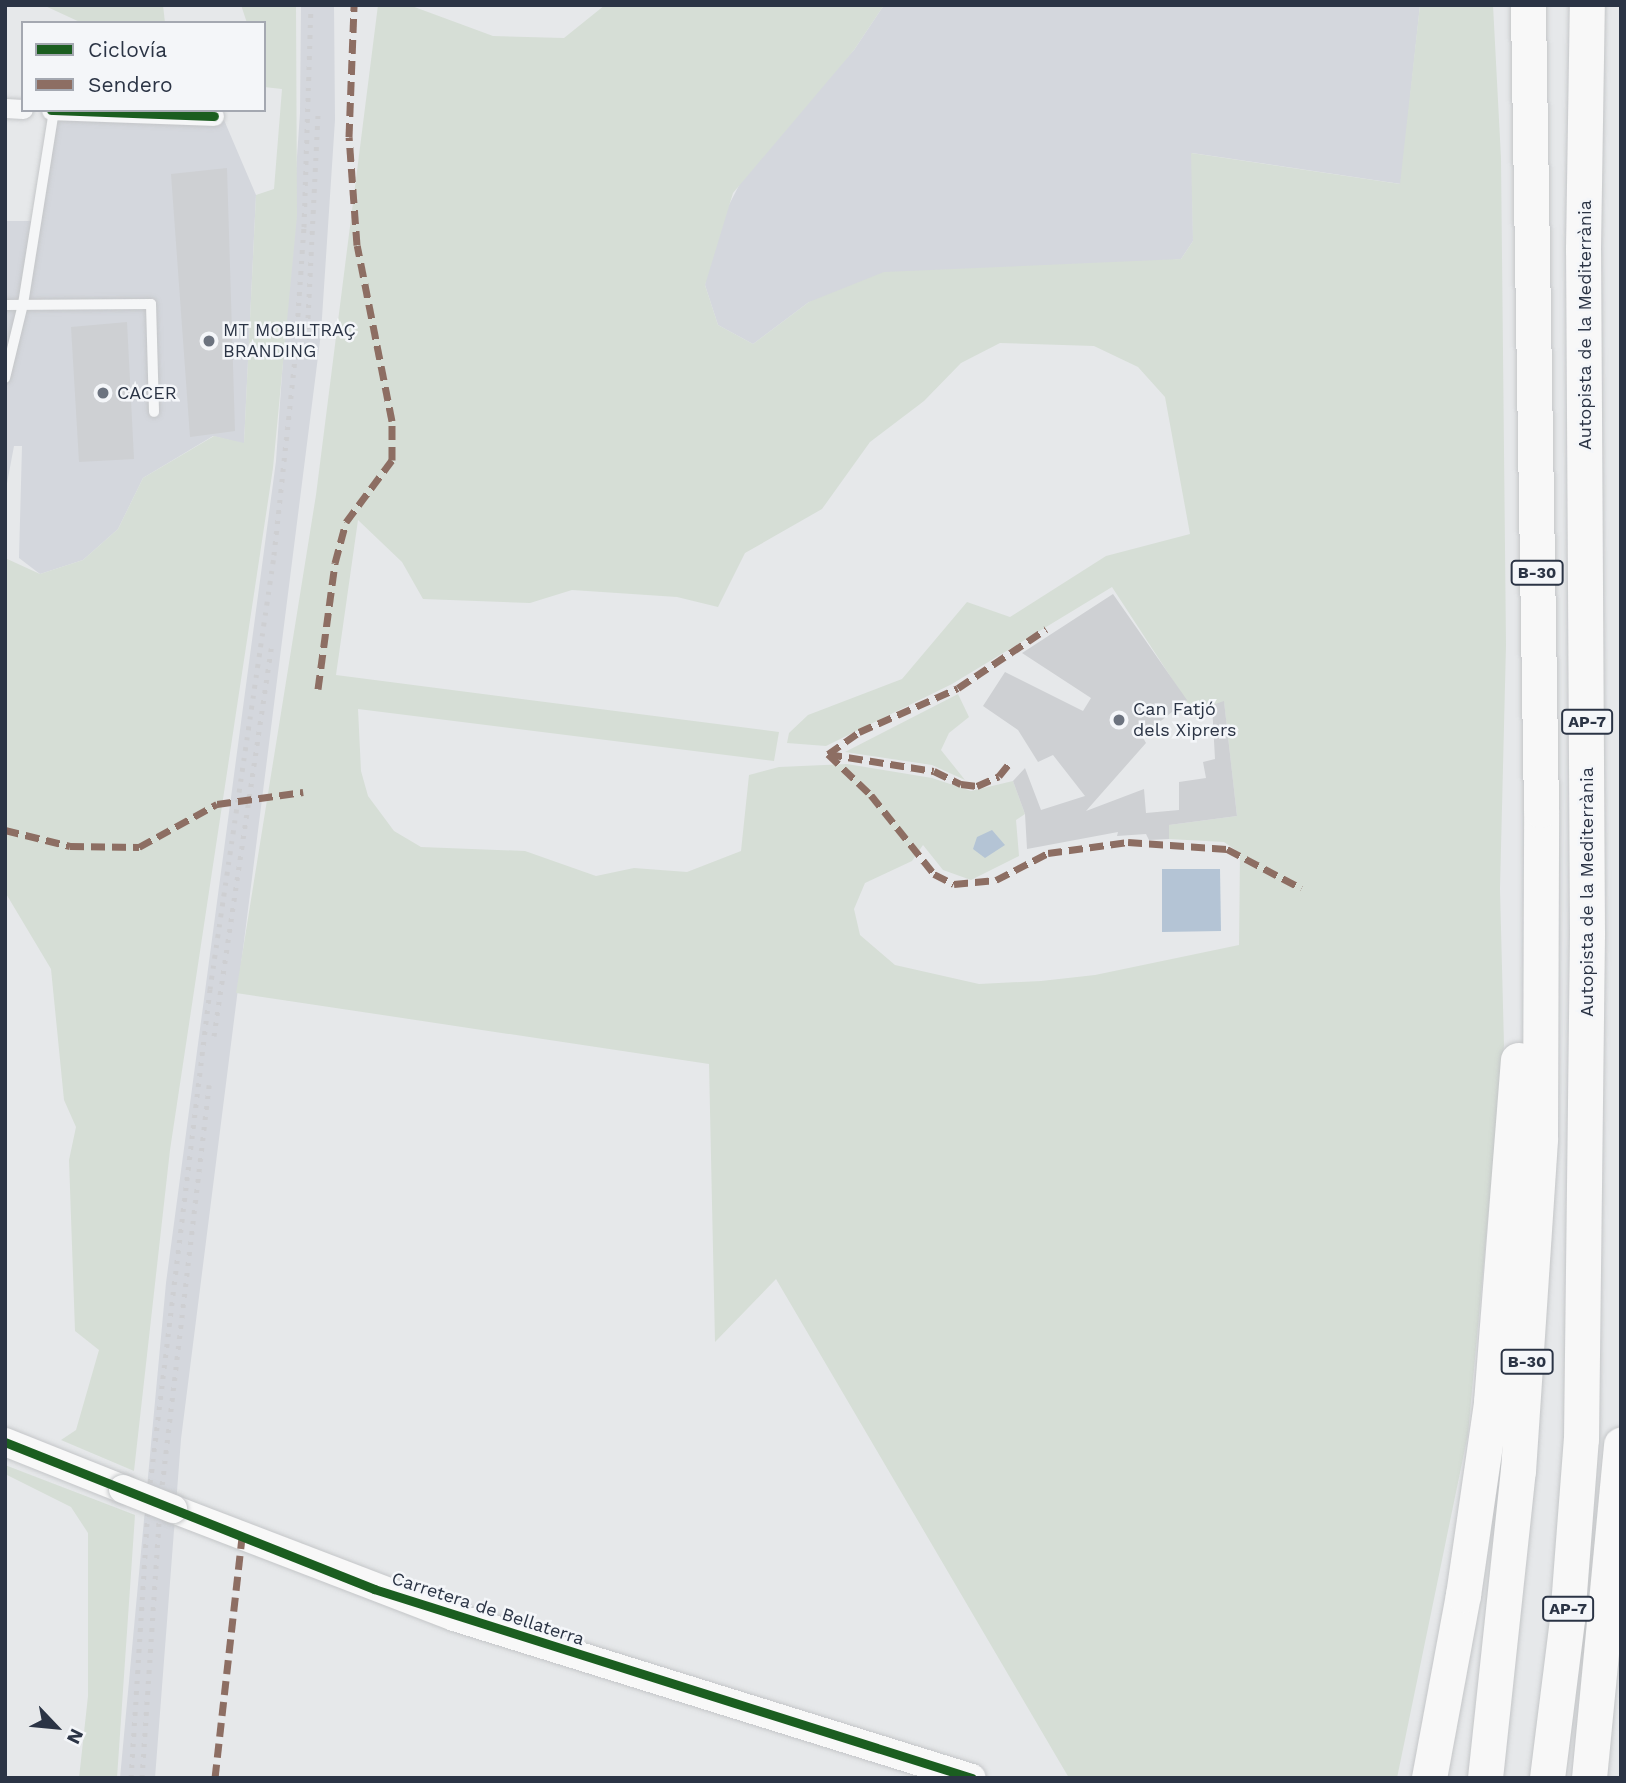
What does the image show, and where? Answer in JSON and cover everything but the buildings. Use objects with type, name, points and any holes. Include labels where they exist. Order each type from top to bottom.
[{"type":"highway","points":[[1514,5],[1528,92]]},
{"type":"highway","name":"B-30","points":[[1485,1778],[1510,1568],[1536,1238],[1541,810],[1528,5]]},
{"type":"highway","name":"Autopista de la Mediterrània","points":[[1547,1778],[1567,1619],[1581,1440],[1587,960],[1583,249],[1587,5]]},
{"type":"highway","points":[[1429,1778],[1463,1595],[1491,1402],[1513,1159],[1524,961],[1541,810]]},
{"type":"highway","points":[[1527,1778],[1550,1598],[1581,1440]]},
{"type":"highway","name":"AP-7","points":[[1589,1778],[1621,1444]]},
{"type":"highway","points":[[1444,1778],[1458,1690],[1463,1595]]},
{"type":"highway","points":[[1418,1778],[1447,1687]]},
{"type":"street","points":[[107,112],[214,116]]},
{"type":"street","name":"Carretera de Bellaterra","points":[[5,1442],[454,1617],[972,1778]]},
{"type":"lane","points":[[5,378],[23,304],[53,112]]},
{"type":"lane","points":[[5,305],[150,304],[154,412]]},
{"type":"shaded area","points":[[43,5],[163,5],[165,21],[78,21]]},
{"type":"shaded area","points":[[241,5],[296,5],[297,216],[273,468],[170,1150],[134,1471],[61,1440],[76,1430],[99,1350],[75,1331],[69,1160],[76,1127],[64,1100],[51,969],[5,892],[5,558],[40,574],[83,560],[118,529],[143,478],[214,436],[244,443],[256,195],[274,189],[282,89],[266,87],[266,21],[246,21]]},
{"type":"shaded area","points":[[301,5],[334,5],[335,120],[321,333],[181,1439],[155,1778],[120,1778],[166,1283],[276,461],[300,113]]},
{"type":"shaded area","points":[[378,5],[409,5],[493,36],[564,38],[605,5],[884,5],[854,50],[733,193],[705,285],[718,325],[753,344],[809,302],[884,272],[1181,259],[1193,241],[1191,153],[1400,184],[1420,5],[1493,5],[1501,158],[1506,645],[1500,889],[1504,1045],[1468,1434],[1397,1778],[1069,1778],[776,1279],[715,1342],[709,1064],[236,993],[316,495]],"holes":[[[1000,343],[1094,346],[1138,367],[1165,397],[1190,534],[1106,556],[1010,617],[967,602],[902,679],[808,715],[789,733],[787,743],[826,746],[952,684],[1112,587],[1193,711],[1224,702],[1237,816],[1169,825],[1169,839],[1224,842],[1240,853],[1239,945],[1095,975],[1041,981],[979,984],[895,965],[860,935],[854,909],[865,883],[912,861],[923,845],[943,870],[971,880],[1019,856],[1016,820],[1025,814],[1013,781],[971,791],[932,778],[847,764],[779,767],[749,775],[741,851],[687,872],[634,868],[596,876],[525,851],[421,847],[394,831],[368,796],[361,771],[358,709],[774,761],[779,732],[336,675],[358,520],[402,562],[423,599],[530,603],[572,590],[677,597],[718,607],[745,553],[822,509],[870,442],[924,401],[961,363]]]},
{"type":"shaded area","points":[[884,5],[1420,5],[1401,184],[1192,153],[1193,241],[1181,259],[809,302],[753,344],[718,325],[705,285],[712,238],[753,158],[854,50]]},
{"type":"shaded area","points":[[54,112],[224,120],[256,195],[244,444],[213,436],[143,478],[118,529],[83,560],[40,574],[19,558],[22,446],[14,446],[5,494],[5,221],[36,221]]},
{"type":"shaded area","points":[[958,694],[969,717],[949,733],[941,750],[965,780],[932,765],[845,752]]},
{"type":"shaded area","points":[[5,1465],[135,1515],[117,1778],[79,1778],[88,1696],[88,1533],[71,1507],[5,1474]]},
{"type":"water","points":[[992,830],[1005,845],[985,858],[973,849],[977,837]]},
{"type":"water","points":[[1162,869],[1220,869],[1221,931],[1162,932]]},
{"type":"railway","points":[[131,1778],[149,1493],[210,989],[274,555],[295,358],[304,227],[311,5]]},
{"type":"railway","points":[[307,339],[318,115]]},
{"type":"railway","points":[[214,1036],[271,648]]},
{"type":"railway","points":[[142,1778],[161,1495],[209,1085]]},
{"type":"marked path","points":[[318,689],[335,563],[346,522],[392,460],[392,421],[357,245],[349,137],[354,5]]},
{"type":"marked path","points":[[828,754],[859,732],[958,688],[1046,629]]},
{"type":"marked path","points":[[828,754],[871,795],[934,874],[954,884],[996,880],[1048,853],[1128,842],[1227,849],[1301,888]]},
{"type":"marked path","points":[[828,754],[934,771],[961,784],[977,786],[999,776],[1011,761]]},
{"type":"marked path","points":[[5,830],[70,846],[139,847],[217,804],[303,792]]},
{"type":"marked path","points":[[215,1778],[242,1538]]},
{"type":"cycle path","points":[[105,112],[214,116]]},
{"type":"cycle path","points":[[5,1442],[374,1589],[972,1778]]},
{"type":"place","name":"MT MOBILTRAÇ BRANDING","points":[[209,341]]},
{"type":"place","name":"CACER","points":[[103,393]]},
{"type":"place","name":"Can Fatjó dels Xiprers","points":[[1119,720]]}]
